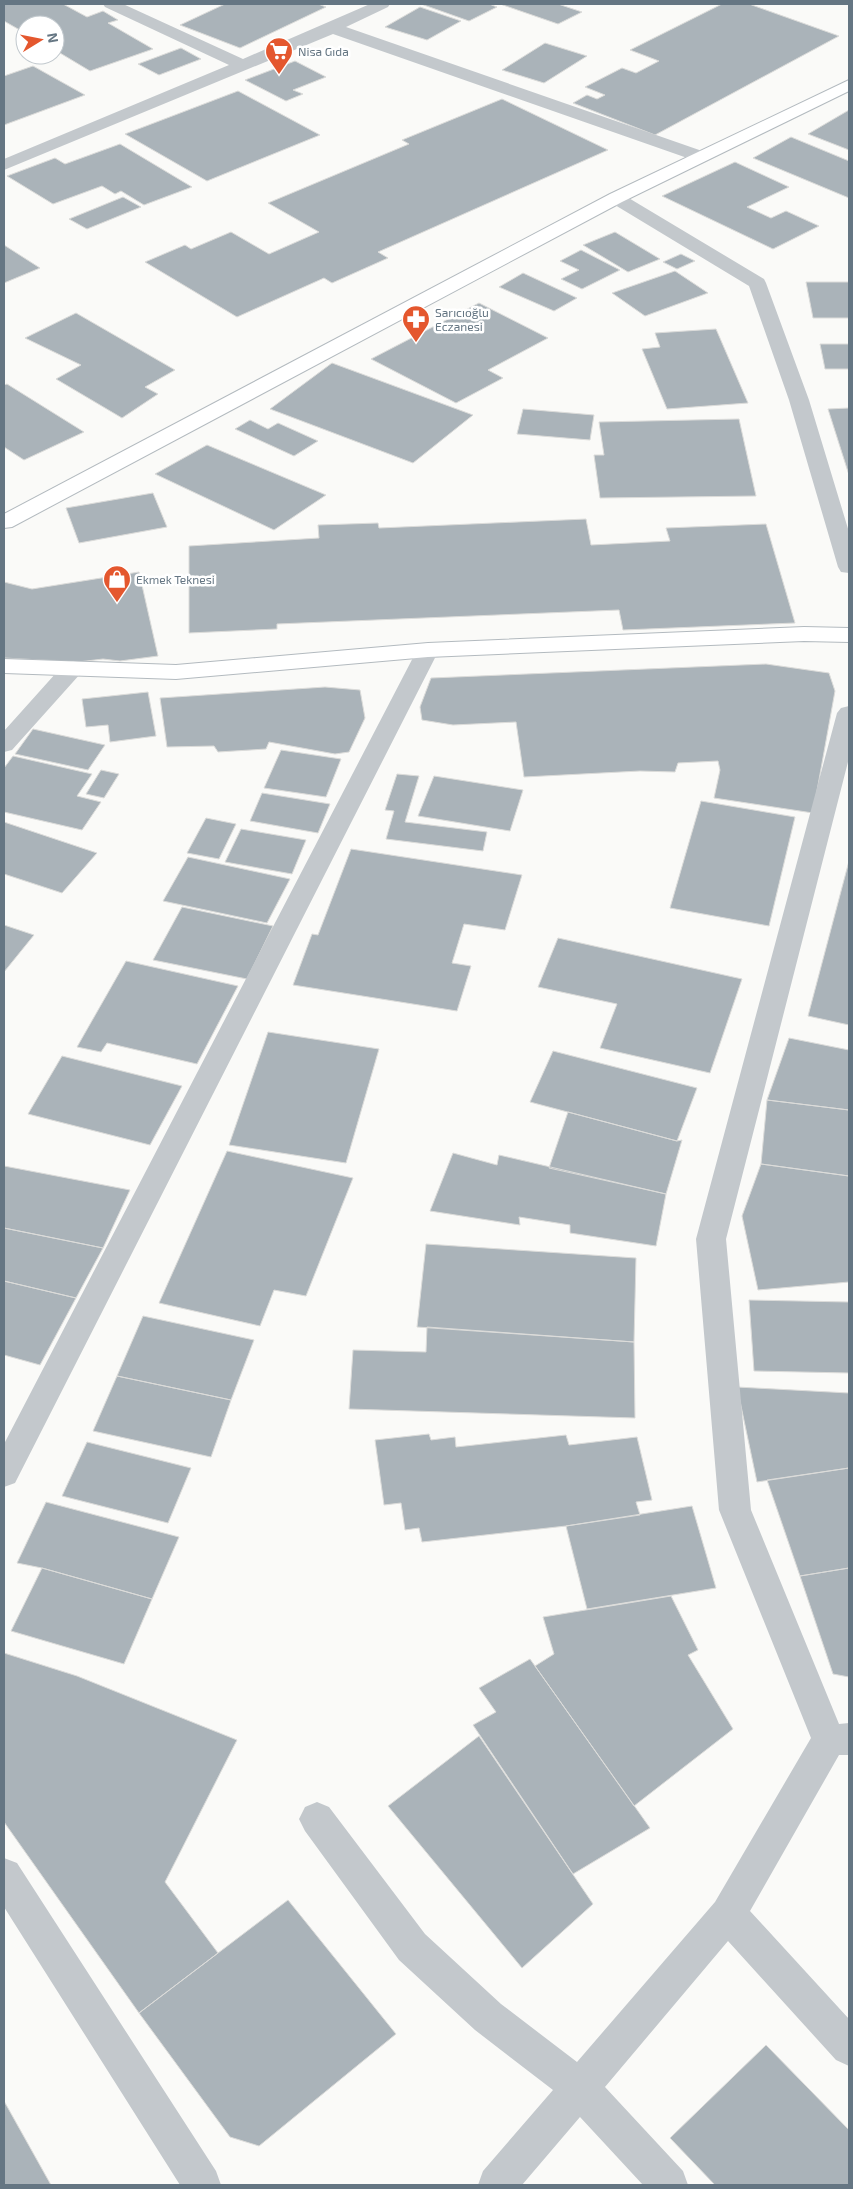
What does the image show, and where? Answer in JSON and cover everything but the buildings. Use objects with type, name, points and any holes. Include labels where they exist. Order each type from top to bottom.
[{"type":"main road","points":[[4,522],[616,198],[849,85]]},
{"type":"main road","points":[[4,666],[176,672],[428,650],[804,634],[849,635]]},
{"type":"street","points":[[111,4],[242,65]]},
{"type":"street","points":[[4,165],[332,28],[382,4]]},
{"type":"street","points":[[332,28],[700,156]]},
{"type":"street","points":[[616,198],[757,282],[799,400],[849,568]]},
{"type":"street","points":[[4,1474],[428,650]]},
{"type":"street","points":[[4,745],[73,668]]},
{"type":"street","points":[[497,2185],[728,1914],[839,1739],[735,1510],[711,1239],[849,713]]},
{"type":"street","points":[[317,1819],[412,1947],[488,2017],[579,2087],[669,2185]]},
{"type":"street","points":[[4,1875],[202,2185]]},
{"type":"street","points":[[728,1914],[849,2046]]},
{"type":"place","name":"Nisa Gıda","points":[[279,75]]},
{"type":"place","name":"Sarıcıoğlu Eczanesi","points":[[416,343]]},
{"type":"place","name":"Ekmek Teknesi","points":[[117,603]]}]
